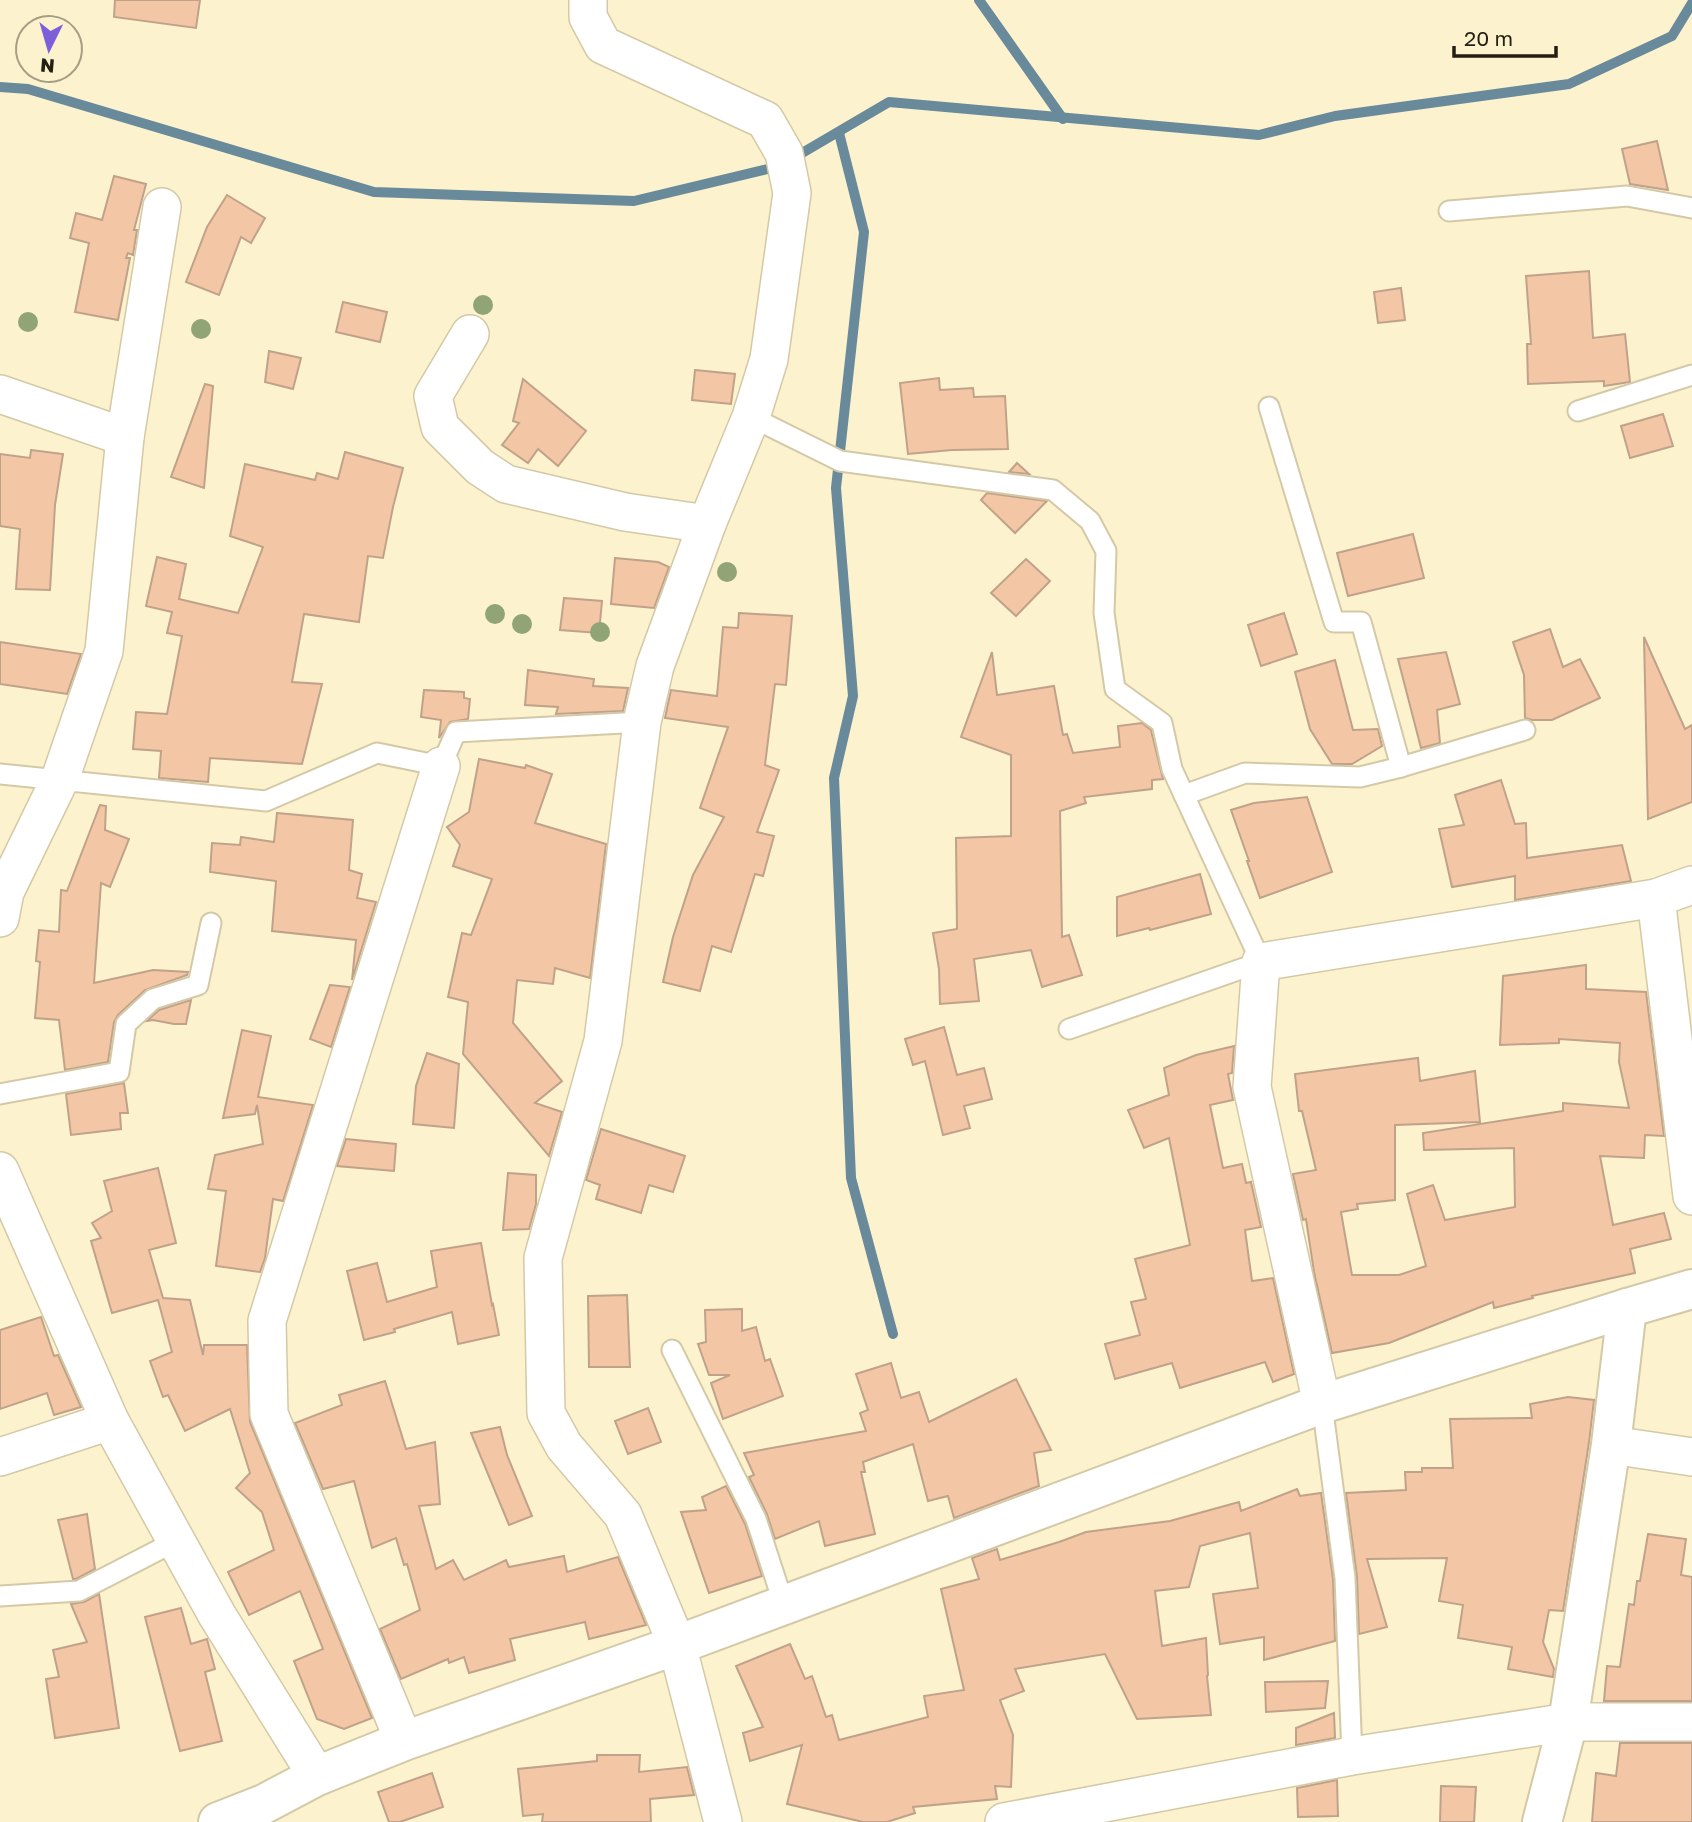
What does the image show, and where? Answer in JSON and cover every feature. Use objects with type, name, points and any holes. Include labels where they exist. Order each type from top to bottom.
[{"type":"street","points":[[588,0],[588,17],[603,45],[765,120],[784,153],[792,193],[769,359],[751,417],[707,524],[655,666],[642,722],[603,1041],[543,1258],[546,1413],[564,1446],[623,1515],[677,1646],[723,1822]]},
{"type":"street","points":[[0,918],[5,892],[60,779],[104,651],[125,437],[162,207]]},
{"type":"street","points":[[470,334],[433,396],[440,427],[480,467],[506,484],[625,512],[707,524]]},
{"type":"street","points":[[0,394],[125,437]]},
{"type":"street","points":[[404,1741],[269,1414],[267,1321],[441,766]]},
{"type":"street","points":[[1322,1404],[1251,1087],[1261,962],[1656,898],[1692,885]]},
{"type":"street","points":[[1656,898],[1692,1196]]},
{"type":"street","points":[[0,1171],[110,1421],[217,1615],[317,1776]]},
{"type":"street","points":[[218,1822],[266,1813],[317,1776],[404,1741],[677,1646],[1322,1404],[1692,1289]]},
{"type":"street","points":[[1542,1822],[1568,1722],[1611,1445],[1627,1308]]},
{"type":"street","points":[[0,1457],[110,1421]]},
{"type":"street","points":[[1611,1445],[1692,1457]]},
{"type":"street","points":[[1004,1822],[1352,1756],[1568,1722],[1692,1722]]},
{"type":"lane","points":[[1450,211],[1627,196],[1692,208]]},
{"type":"lane","points":[[1578,411],[1692,375]]},
{"type":"lane","points":[[1269,407],[1334,622],[1361,622],[1401,766]]},
{"type":"lane","points":[[751,417],[840,461],[1053,490],[1090,521],[1106,551],[1104,613],[1115,689],[1162,723],[1172,769],[1261,962],[1069,1029]]},
{"type":"lane","points":[[0,774],[266,801],[377,753],[441,766],[456,732],[642,722]]},
{"type":"lane","points":[[1184,795],[1245,773],[1360,776],[1525,730]]},
{"type":"lane","points":[[0,1094],[118,1072],[126,1024],[153,999],[198,985],[211,923]]},
{"type":"lane","points":[[672,1350],[756,1519],[784,1605]]},
{"type":"lane","points":[[1322,1404],[1345,1578],[1352,1756]]},
{"type":"lane","points":[[0,1596],[79,1591],[176,1541]]},
{"type":"building","points":[[115,0],[200,0],[196,28],[114,17]]},
{"type":"building","points":[[1657,141],[1668,190],[1630,184],[1622,149]]},
{"type":"building","points":[[114,176],[146,184],[134,230],[137,230],[133,255],[128,253],[126,258],[130,258],[118,320],[75,312],[89,243],[70,238],[76,213],[102,220]]},
{"type":"building","points":[[227,195],[265,218],[251,243],[241,237],[219,295],[186,282],[207,227]]},
{"type":"building","points":[[1589,271],[1593,338],[1625,334],[1630,382],[1604,386],[1604,381],[1528,384],[1527,344],[1531,344],[1526,276]]},
{"type":"building","points":[[1401,288],[1405,320],[1378,323],[1374,292]]},
{"type":"building","points":[[343,302],[387,312],[380,342],[336,332]]},
{"type":"building","points":[[269,351],[301,358],[293,389],[265,382]]},
{"type":"building","points":[[695,370],[735,374],[731,404],[692,400]]},
{"type":"building","points":[[939,378],[940,390],[973,388],[974,397],[1005,396],[1008,449],[908,454],[900,383]]},
{"type":"building","points":[[523,379],[586,431],[558,466],[538,449],[528,463],[502,445],[519,423],[513,421]]},
{"type":"building","points":[[205,384],[213,386],[204,488],[171,477]]},
{"type":"building","points":[[1663,414],[1673,446],[1630,458],[1621,426]]},
{"type":"building","points":[[31,450],[63,454],[55,505],[50,590],[16,589],[20,529],[0,526],[0,454],[30,458]]},
{"type":"building","points":[[345,452],[403,468],[383,558],[368,556],[359,622],[304,614],[292,682],[322,684],[302,764],[210,758],[208,782],[159,778],[161,751],[133,749],[136,712],[167,714],[182,636],[167,633],[172,612],[146,606],[157,557],[186,564],[179,599],[238,613],[263,547],[230,536],[245,464],[315,480],[317,473],[338,479]]},
{"type":"building","points":[[1017,463],[1029,474],[1009,472]]},
{"type":"building","points":[[987,493],[1047,501],[1015,533],[981,500]]},
{"type":"building","points":[[1413,534],[1424,578],[1348,596],[1337,553]]},
{"type":"building","points":[[615,558],[658,562],[669,567],[654,608],[611,604]]},
{"type":"building","points":[[1026,559],[1050,581],[1016,616],[991,593]]},
{"type":"building","points":[[564,598],[602,601],[599,633],[560,630]]},
{"type":"building","points":[[739,613],[792,616],[786,685],[775,684],[765,765],[779,770],[757,832],[774,836],[763,876],[755,874],[731,952],[712,946],[700,991],[663,982],[673,937],[693,875],[724,817],[700,808],[728,727],[665,718],[671,690],[717,696],[723,627],[738,628]]},
{"type":"building","points":[[1284,613],[1297,654],[1261,666],[1248,625]]},
{"type":"building","points":[[1550,629],[1563,667],[1580,659],[1600,698],[1552,720],[1532,720],[1525,718],[1524,675],[1513,642]]},
{"type":"building","points":[[1644,637],[1685,729],[1692,725],[1692,802],[1648,819]]},
{"type":"building","points":[[0,642],[81,654],[67,694],[0,684]]},
{"type":"building","points":[[992,652],[997,695],[1054,686],[1063,735],[1067,734],[1073,753],[1120,747],[1118,726],[1142,723],[1151,730],[1163,779],[1152,780],[1152,789],[1084,797],[1086,803],[1060,811],[1062,937],[1069,935],[1082,975],[1042,987],[1031,950],[974,959],[979,1001],[940,1004],[939,969],[933,933],[957,929],[956,838],[1011,836],[1011,755],[961,737]]},
{"type":"building","points":[[1446,652],[1460,704],[1437,710],[1440,743],[1421,748],[1398,659]]},
{"type":"building","points":[[1335,660],[1353,730],[1378,729],[1382,746],[1352,764],[1332,764],[1310,729],[1295,672]]},
{"type":"building","points":[[528,670],[594,679],[593,686],[628,688],[623,711],[556,714],[558,707],[525,705]]},
{"type":"building","points":[[424,690],[464,692],[464,698],[470,699],[468,719],[450,722],[439,738],[441,720],[421,717]]},
{"type":"building","points":[[479,759],[525,768],[526,765],[552,774],[535,823],[606,844],[590,978],[555,968],[553,984],[517,980],[513,1023],[562,1081],[535,1103],[562,1112],[549,1156],[463,1054],[468,1002],[448,997],[462,933],[471,935],[492,879],[453,866],[460,845],[447,827],[469,812]]},
{"type":"building","points":[[1501,780],[1515,824],[1526,823],[1527,858],[1622,845],[1631,881],[1515,900],[1515,876],[1452,887],[1439,829],[1464,825],[1455,795]]},
{"type":"building","points":[[1307,797],[1332,872],[1260,898],[1231,810],[1254,803]]},
{"type":"building","points":[[100,805],[106,806],[105,830],[129,839],[110,887],[101,883],[94,983],[153,970],[188,972],[187,975],[145,990],[118,1015],[114,1022],[108,1062],[65,1070],[59,1020],[35,1018],[40,962],[36,961],[39,930],[59,932],[61,890],[67,891]]},
{"type":"building","points":[[277,813],[353,820],[349,870],[362,874],[357,898],[376,902],[352,980],[356,940],[272,931],[276,881],[210,872],[212,843],[240,845],[241,837],[274,842]]},
{"type":"building","points":[[1200,874],[1211,914],[1117,936],[1117,897]]},
{"type":"building","points":[[1586,965],[1586,989],[1646,992],[1664,1136],[1645,1135],[1644,1158],[1600,1156],[1613,1225],[1664,1213],[1671,1239],[1630,1249],[1635,1273],[1532,1296],[1533,1298],[1494,1308],[1493,1302],[1389,1343],[1332,1353],[1314,1272],[1306,1219],[1303,1220],[1293,1174],[1316,1170],[1302,1111],[1299,1111],[1295,1074],[1418,1058],[1420,1081],[1475,1071],[1480,1122],[1395,1125],[1395,1200],[1357,1204],[1358,1209],[1341,1212],[1352,1275],[1399,1275],[1426,1266],[1407,1194],[1433,1185],[1445,1220],[1515,1207],[1514,1148],[1424,1150],[1423,1133],[1563,1111],[1563,1103],[1629,1108],[1619,1062],[1620,1043],[1559,1039],[1559,1043],[1500,1045],[1503,976]]},
{"type":"building","points":[[330,985],[350,987],[331,1047],[310,1039]]},
{"type":"building","points":[[191,1000],[186,1024],[147,1021],[159,1010]]},
{"type":"building","points":[[944,1027],[957,1075],[984,1068],[992,1099],[964,1106],[970,1128],[943,1135],[925,1061],[913,1065],[905,1039]]},
{"type":"building","points":[[242,1030],[271,1036],[258,1097],[313,1105],[283,1201],[273,1199],[265,1258],[260,1272],[216,1266],[226,1191],[208,1189],[215,1155],[263,1144],[257,1105],[255,1114],[223,1118]]},
{"type":"building","points":[[1234,1046],[1232,1073],[1228,1074],[1233,1100],[1210,1105],[1223,1168],[1242,1164],[1246,1183],[1251,1182],[1261,1227],[1245,1230],[1252,1281],[1273,1278],[1294,1374],[1273,1382],[1265,1362],[1180,1388],[1172,1363],[1115,1379],[1105,1344],[1140,1335],[1131,1302],[1146,1299],[1135,1259],[1190,1245],[1169,1138],[1144,1148],[1128,1110],[1169,1095],[1164,1068],[1196,1055]]},
{"type":"building","points":[[427,1053],[459,1064],[454,1128],[413,1124],[416,1086]]},
{"type":"building","points":[[124,1083],[128,1113],[120,1113],[121,1129],[71,1135],[66,1094]]},
{"type":"building","points":[[601,1129],[685,1156],[673,1192],[649,1185],[641,1213],[596,1199],[600,1185],[586,1180]]},
{"type":"building","points":[[346,1139],[396,1144],[394,1171],[337,1166]]},
{"type":"building","points":[[158,1168],[176,1243],[149,1250],[163,1298],[190,1300],[203,1355],[204,1345],[247,1345],[250,1422],[372,1718],[344,1729],[317,1719],[294,1661],[323,1649],[300,1591],[249,1615],[228,1572],[274,1550],[262,1512],[236,1488],[250,1473],[230,1409],[185,1431],[168,1395],[163,1397],[150,1361],[172,1352],[158,1300],[112,1313],[91,1241],[101,1238],[92,1223],[112,1211],[104,1181]]},
{"type":"building","points":[[508,1173],[536,1175],[536,1204],[529,1229],[503,1230]]},
{"type":"building","points":[[481,1243],[499,1335],[458,1344],[452,1312],[364,1340],[347,1271],[377,1263],[387,1302],[437,1287],[431,1251]]},
{"type":"building","points":[[627,1295],[630,1367],[589,1367],[588,1296]]},
{"type":"building","points":[[742,1309],[742,1331],[756,1327],[765,1361],[770,1359],[783,1396],[723,1419],[711,1383],[730,1375],[709,1375],[698,1344],[706,1342],[705,1310]]},
{"type":"building","points":[[41,1317],[54,1356],[58,1355],[81,1407],[54,1415],[47,1393],[0,1409],[0,1330]]},
{"type":"building","points":[[891,1363],[901,1398],[919,1392],[929,1422],[1016,1379],[1051,1450],[1034,1453],[1039,1486],[954,1518],[948,1496],[928,1501],[913,1444],[863,1462],[865,1472],[861,1472],[875,1534],[825,1546],[819,1521],[775,1539],[767,1514],[749,1477],[754,1475],[744,1453],[866,1431],[860,1413],[868,1410],[856,1374]]},
{"type":"building","points":[[385,1381],[406,1449],[435,1442],[440,1504],[419,1506],[436,1569],[453,1560],[464,1580],[506,1560],[509,1567],[564,1556],[567,1572],[618,1557],[646,1625],[589,1639],[585,1622],[510,1639],[515,1660],[469,1673],[464,1657],[449,1663],[448,1659],[401,1679],[380,1629],[420,1610],[407,1564],[404,1565],[396,1538],[372,1548],[354,1481],[323,1489],[295,1423],[342,1405],[339,1395]]},
{"type":"building","points":[[1568,1397],[1594,1400],[1563,1611],[1549,1610],[1543,1642],[1554,1669],[1553,1677],[1508,1669],[1512,1647],[1458,1638],[1463,1605],[1439,1601],[1447,1558],[1367,1559],[1387,1627],[1359,1634],[1357,1577],[1346,1493],[1406,1490],[1405,1472],[1422,1472],[1422,1468],[1453,1468],[1450,1419],[1532,1418],[1530,1404]]},
{"type":"building","points":[[648,1408],[661,1442],[628,1454],[615,1421]]},
{"type":"building","points":[[500,1427],[507,1455],[532,1516],[509,1525],[471,1433]]},
{"type":"building","points":[[726,1486],[745,1524],[762,1576],[709,1593],[681,1512],[706,1510],[702,1497]]},
{"type":"building","points":[[1297,1489],[1300,1496],[1321,1493],[1333,1579],[1335,1641],[1264,1660],[1264,1637],[1220,1644],[1213,1594],[1258,1588],[1250,1533],[1200,1546],[1189,1587],[1155,1591],[1162,1646],[1206,1638],[1211,1715],[1137,1719],[1105,1654],[1015,1669],[1024,1691],[1000,1700],[1013,1735],[1011,1787],[995,1786],[997,1799],[913,1807],[915,1813],[887,1822],[863,1822],[787,1804],[802,1745],[750,1761],[743,1733],[763,1727],[736,1666],[790,1644],[805,1679],[812,1676],[826,1717],[832,1715],[839,1740],[928,1717],[924,1696],[964,1690],[941,1589],[979,1579],[972,1558],[997,1549],[1000,1560],[1086,1532],[1170,1521],[1239,1502],[1241,1511]]},
{"type":"building","points":[[87,1514],[95,1569],[73,1579],[58,1520]]},
{"type":"building","points":[[1648,1534],[1686,1539],[1681,1575],[1692,1577],[1692,1701],[1604,1701],[1607,1666],[1620,1667],[1629,1604],[1634,1605]]},
{"type":"building","points":[[99,1594],[119,1728],[55,1738],[46,1679],[59,1677],[53,1650],[87,1642],[71,1604],[84,1602]]},
{"type":"building","points":[[181,1608],[191,1644],[207,1639],[215,1669],[205,1672],[222,1741],[180,1751],[145,1617]]},
{"type":"building","points":[[1328,1681],[1325,1708],[1266,1712],[1265,1682]]},
{"type":"building","points":[[1334,1713],[1335,1738],[1296,1745],[1296,1728]]},
{"type":"building","points":[[1620,1743],[1692,1743],[1692,1822],[1592,1822],[1596,1773],[1616,1776]]},
{"type":"building","points":[[597,1755],[640,1755],[639,1772],[687,1767],[694,1795],[650,1799],[651,1822],[542,1822],[543,1814],[523,1816],[518,1769],[597,1761]]},
{"type":"building","points":[[432,1773],[443,1807],[400,1822],[389,1822],[378,1792]]},
{"type":"building","points":[[1337,1780],[1338,1816],[1298,1817],[1297,1788]]},
{"type":"building","points":[[1441,1786],[1476,1787],[1474,1822],[1440,1822]]},
{"type":"waterway","points":[[979,0],[1063,119]]},
{"type":"waterway","points":[[0,87],[28,89],[374,192],[634,201],[780,166],[889,102],[1259,135],[1335,116],[1569,84],[1672,36],[1692,3]]},
{"type":"waterway","points":[[839,133],[864,232],[836,488],[853,696],[834,778],[851,1178],[893,1334]]}]
